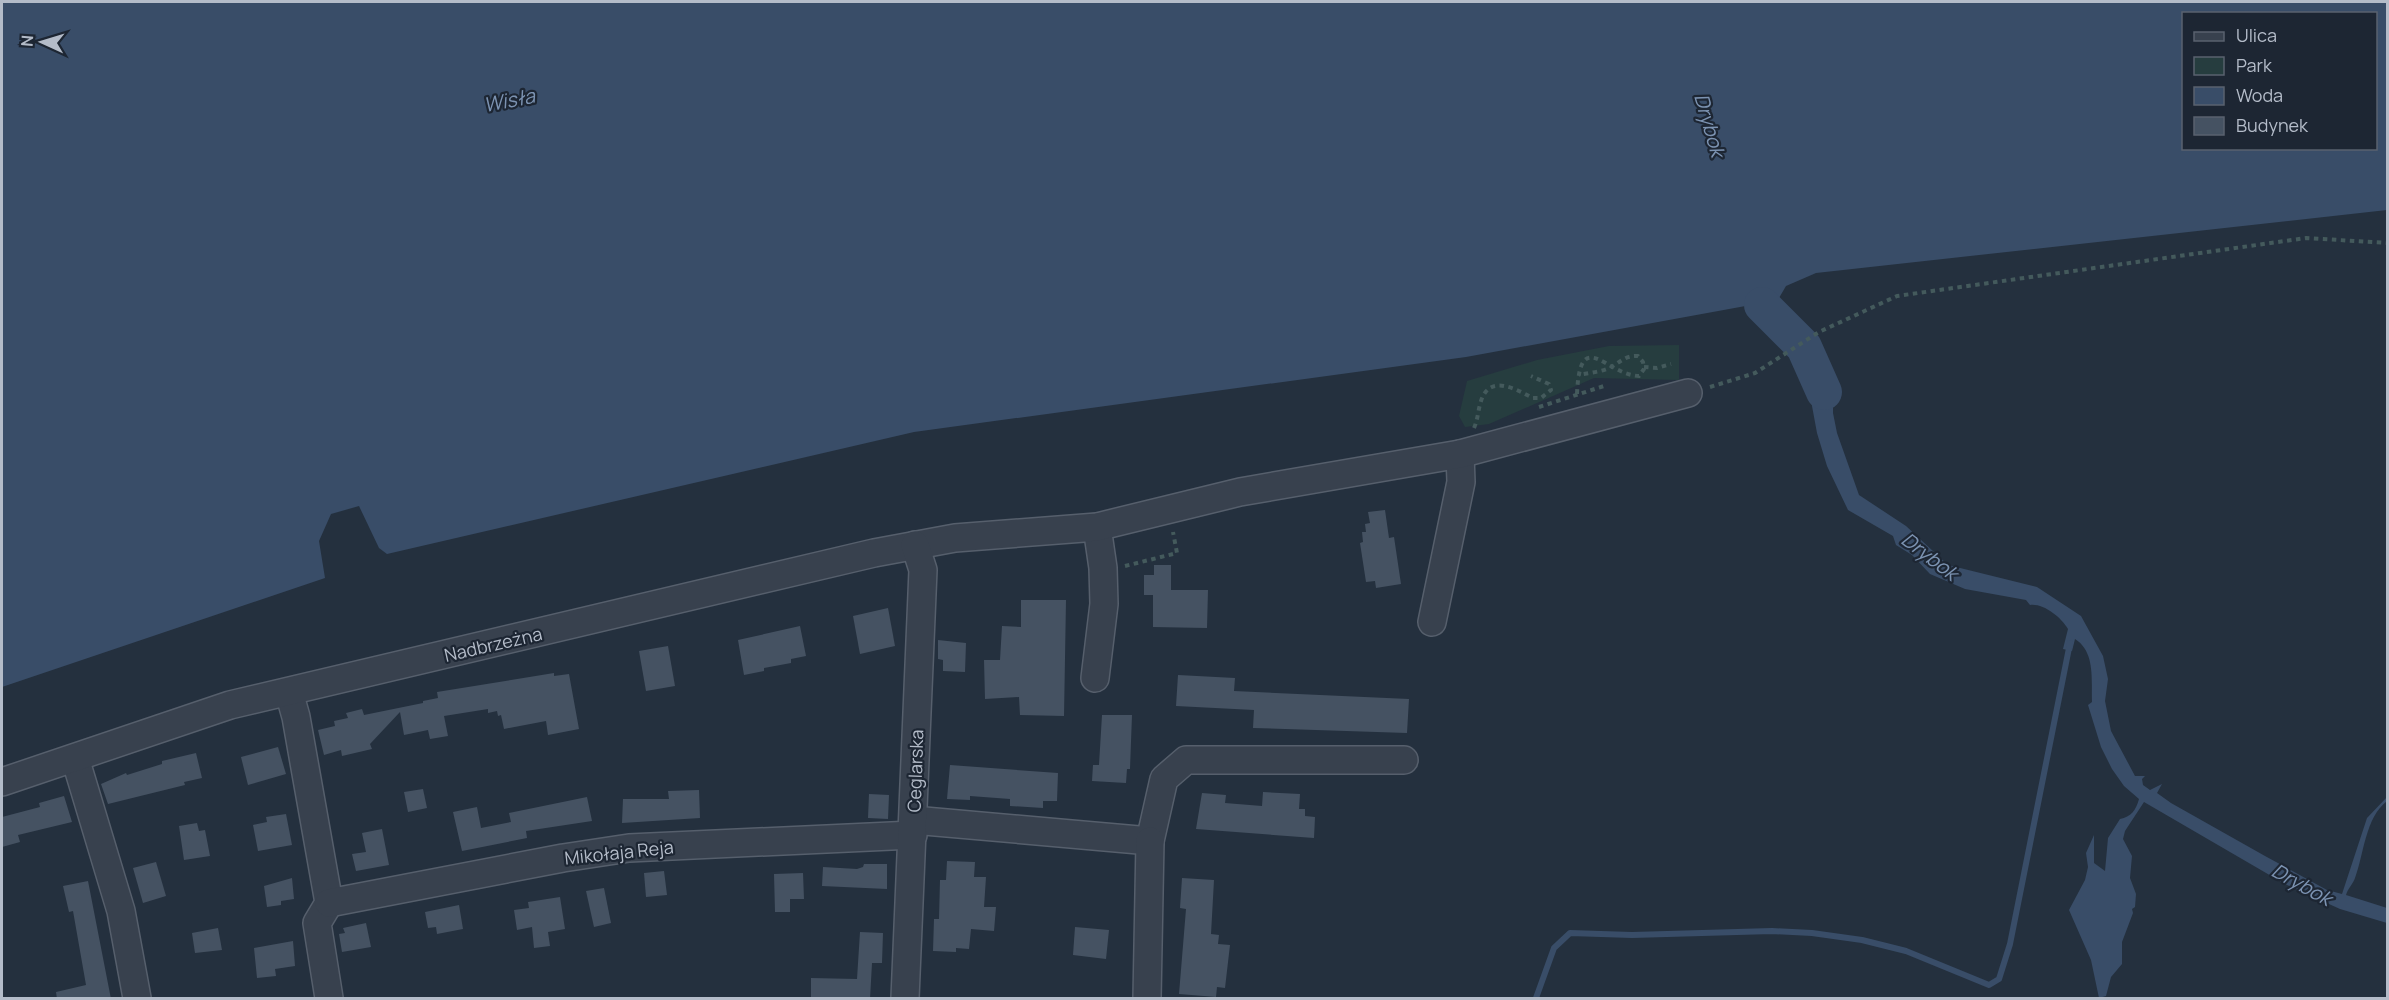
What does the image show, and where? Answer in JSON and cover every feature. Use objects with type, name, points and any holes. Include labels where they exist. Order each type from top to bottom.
[{"type":"street","name":"Nadbrzeżna","points":[[2,782],[230,705],[915,545],[955,538],[1097,527],[1240,492],[1464,445],[1688,393]]},
{"type":"street","points":[[1432,622],[1461,482],[1464,445]]},
{"type":"street","points":[[1095,678],[1104,604],[1103,568],[1097,527]]},
{"type":"street","name":"Ceglarska","points":[[905,999],[923,570],[915,545]]},
{"type":"street","points":[[289,692],[296,717],[329,903],[317,923],[329,999]]},
{"type":"street","points":[[75,758],[122,911],[137,999]]},
{"type":"street","points":[[1147,999],[1150,841],[1164,779],[1186,760],[1404,760]]},
{"type":"street","name":"Mikołaja Reja","points":[[329,903],[563,858],[628,848],[913,828],[1150,841]]},
{"type":"path","points":[[1688,393],[1755,373],[1773,359],[1819,332],[1897,297],[2306,238],[2388,243]]},
{"type":"path","points":[[1578,375],[1612,366],[1631,355],[1638,356],[1644,367]]},
{"type":"path","points":[[1577,394],[1581,364],[1587,358],[1594,356],[1622,374],[1631,376],[1639,376],[1644,367]]},
{"type":"path","points":[[1644,367],[1657,368],[1671,364]]},
{"type":"path","points":[[1464,445],[1477,422],[1483,395],[1496,385],[1510,385],[1533,398],[1547,394],[1551,390],[1549,384],[1531,376]]},
{"type":"path","points":[[1103,568],[1148,562],[1177,553]]},
{"type":"green space","points":[[1679,345],[1679,380],[1594,378],[1489,424],[1465,427],[1459,416],[1467,381],[1537,360],[1609,346]]},
{"type":"water","name":"Wisła","points":[[2,2],[2387,2],[2387,210],[1816,273],[1786,286],[1779,298],[1786,318],[1803,335],[1787,345],[1765,326],[1751,305],[1466,357],[914,432],[387,554],[379,548],[359,506],[331,514],[319,541],[325,578],[2,687]]},
{"type":"water","points":[[1810,344],[1833,386],[1833,413],[1837,433],[1859,495],[1906,526],[1948,565],[2037,587],[2081,616],[2103,656],[2108,679],[2105,701],[2111,731],[2135,776],[2145,776],[2142,779],[2143,785],[2150,790],[2162,784],[2157,793],[2171,803],[2327,890],[2342,894],[2367,818],[2387,797],[2387,801],[2374,817],[2355,878],[2346,895],[2387,908],[2387,923],[2340,909],[2285,884],[2144,802],[2125,831],[2123,839],[2132,856],[2130,878],[2136,894],[2135,907],[2132,909],[2133,913],[2122,942],[2122,964],[2111,977],[2106,996],[2099,998],[2091,960],[2069,910],[2085,880],[2088,867],[2086,853],[2094,835],[2094,863],[2105,871],[2108,838],[2120,819],[2132,812],[2139,799],[2124,786],[2101,747],[2088,705],[2092,702],[2092,677],[2086,652],[2075,639],[2072,651],[2063,649],[2068,629],[2046,609],[2030,605],[2026,600],[1965,589],[1930,574],[1912,555],[1896,545],[1893,536],[1848,510],[1827,466],[1817,433],[1812,406],[1812,382],[1793,353]]},
{"type":"building","points":[[1385,510],[1389,538],[1394,537],[1401,584],[1376,588],[1375,581],[1366,582],[1360,543],[1363,542],[1362,532],[1366,532],[1365,524],[1370,523],[1368,512]]},
{"type":"building","points":[[1154,565],[1171,565],[1171,590],[1208,590],[1207,628],[1153,627],[1153,595],[1144,595],[1144,575],[1154,575]]},
{"type":"building","points":[[1021,600],[1066,600],[1064,716],[1020,715],[1019,697],[985,699],[984,660],[1000,660],[1002,626],[1021,627]]},
{"type":"building","points":[[888,608],[895,646],[860,654],[853,616]]},
{"type":"building","points":[[800,626],[806,656],[791,659],[791,663],[764,668],[764,671],[744,675],[738,640]]},
{"type":"building","points":[[938,640],[966,643],[965,672],[943,671],[943,660],[938,659]]},
{"type":"building","points":[[668,646],[675,686],[646,691],[639,651]]},
{"type":"building","points":[[554,673],[554,676],[569,674],[579,729],[548,735],[546,721],[504,729],[501,715],[498,716],[497,711],[488,713],[488,709],[444,716],[448,736],[430,739],[428,730],[404,735],[400,712],[370,744],[372,749],[342,756],[341,750],[324,755],[318,730],[335,726],[334,721],[348,718],[346,713],[362,709],[364,715],[423,703],[423,701],[438,698],[437,692]]},
{"type":"building","points":[[1178,675],[1235,678],[1234,691],[1409,699],[1407,733],[1253,728],[1254,710],[1176,706]]},
{"type":"building","points":[[1102,715],[1132,715],[1130,769],[1127,769],[1126,783],[1092,781],[1093,765],[1099,765]]},
{"type":"building","points":[[278,747],[286,774],[248,785],[241,757]]},
{"type":"building","points":[[196,753],[202,778],[184,782],[185,785],[108,804],[101,784],[126,773],[127,775],[162,764],[162,761]]},
{"type":"building","points":[[950,765],[1058,773],[1057,801],[1043,801],[1043,808],[1010,806],[1010,799],[970,796],[970,800],[947,799]]},
{"type":"building","points":[[423,789],[427,808],[408,812],[404,792]]},
{"type":"building","points":[[699,790],[700,818],[622,823],[623,799],[669,799],[668,791]]},
{"type":"building","points":[[1263,792],[1300,794],[1299,809],[1305,809],[1305,816],[1315,817],[1314,838],[1196,829],[1202,793],[1226,795],[1225,803],[1262,806]]},
{"type":"building","points":[[869,794],[889,795],[888,819],[868,818]]},
{"type":"building","points":[[64,796],[72,822],[18,835],[20,842],[2,847],[2,817],[40,807],[39,803]]},
{"type":"building","points":[[587,797],[592,821],[526,831],[527,838],[462,851],[453,812],[477,807],[481,828],[511,822],[509,813]]},
{"type":"building","points":[[286,814],[292,845],[258,851],[253,825],[267,822],[266,817]]},
{"type":"building","points":[[197,823],[199,831],[205,830],[210,856],[184,860],[179,826]]},
{"type":"building","points":[[382,829],[389,865],[356,871],[352,854],[366,852],[362,833]]},
{"type":"building","points":[[947,861],[975,862],[974,877],[986,877],[984,907],[996,907],[994,931],[971,929],[969,949],[956,948],[956,952],[933,951],[934,919],[939,919],[940,880],[946,880]]},
{"type":"building","points":[[156,862],[166,896],[143,903],[133,868]]},
{"type":"building","points":[[864,864],[887,864],[887,889],[822,886],[823,867],[857,869],[863,867]]},
{"type":"building","points":[[664,871],[667,895],[646,897],[644,873]]},
{"type":"building","points":[[803,873],[804,899],[790,899],[790,912],[775,912],[774,874]]},
{"type":"building","points":[[292,878],[294,899],[281,901],[281,905],[267,907],[264,886]]},
{"type":"building","points":[[1182,878],[1214,880],[1211,934],[1219,935],[1218,944],[1230,945],[1225,988],[1217,987],[1216,997],[1179,994],[1186,909],[1180,908]]},
{"type":"building","points":[[88,881],[111,999],[57,999],[56,992],[86,985],[73,911],[69,912],[63,886]]},
{"type":"building","points":[[604,888],[611,923],[594,927],[586,891]]},
{"type":"building","points":[[560,897],[565,929],[548,932],[550,946],[534,948],[532,927],[517,930],[514,910],[529,908],[528,902]]},
{"type":"building","points":[[459,905],[463,929],[437,934],[436,927],[428,928],[425,912]]},
{"type":"building","points":[[366,923],[371,947],[342,952],[339,934],[345,933],[343,928]]},
{"type":"building","points":[[1075,927],[1109,930],[1106,959],[1073,955]]},
{"type":"building","points":[[218,928],[222,950],[195,953],[192,933]]},
{"type":"building","points":[[860,932],[883,933],[882,963],[872,963],[870,999],[811,999],[811,978],[857,979]]},
{"type":"building","points":[[293,941],[295,966],[275,969],[276,976],[257,978],[254,948]]},
{"type":"waterway","name":"Drybok","points":[[1762,305],[1804,347],[1824,392]]},
{"type":"waterway","points":[[1536,998],[1554,948],[1570,933],[1632,935],[1772,931],[1812,933],[1862,940],[1906,951],[1989,985],[1999,979],[2010,944],[2070,643]]}]
